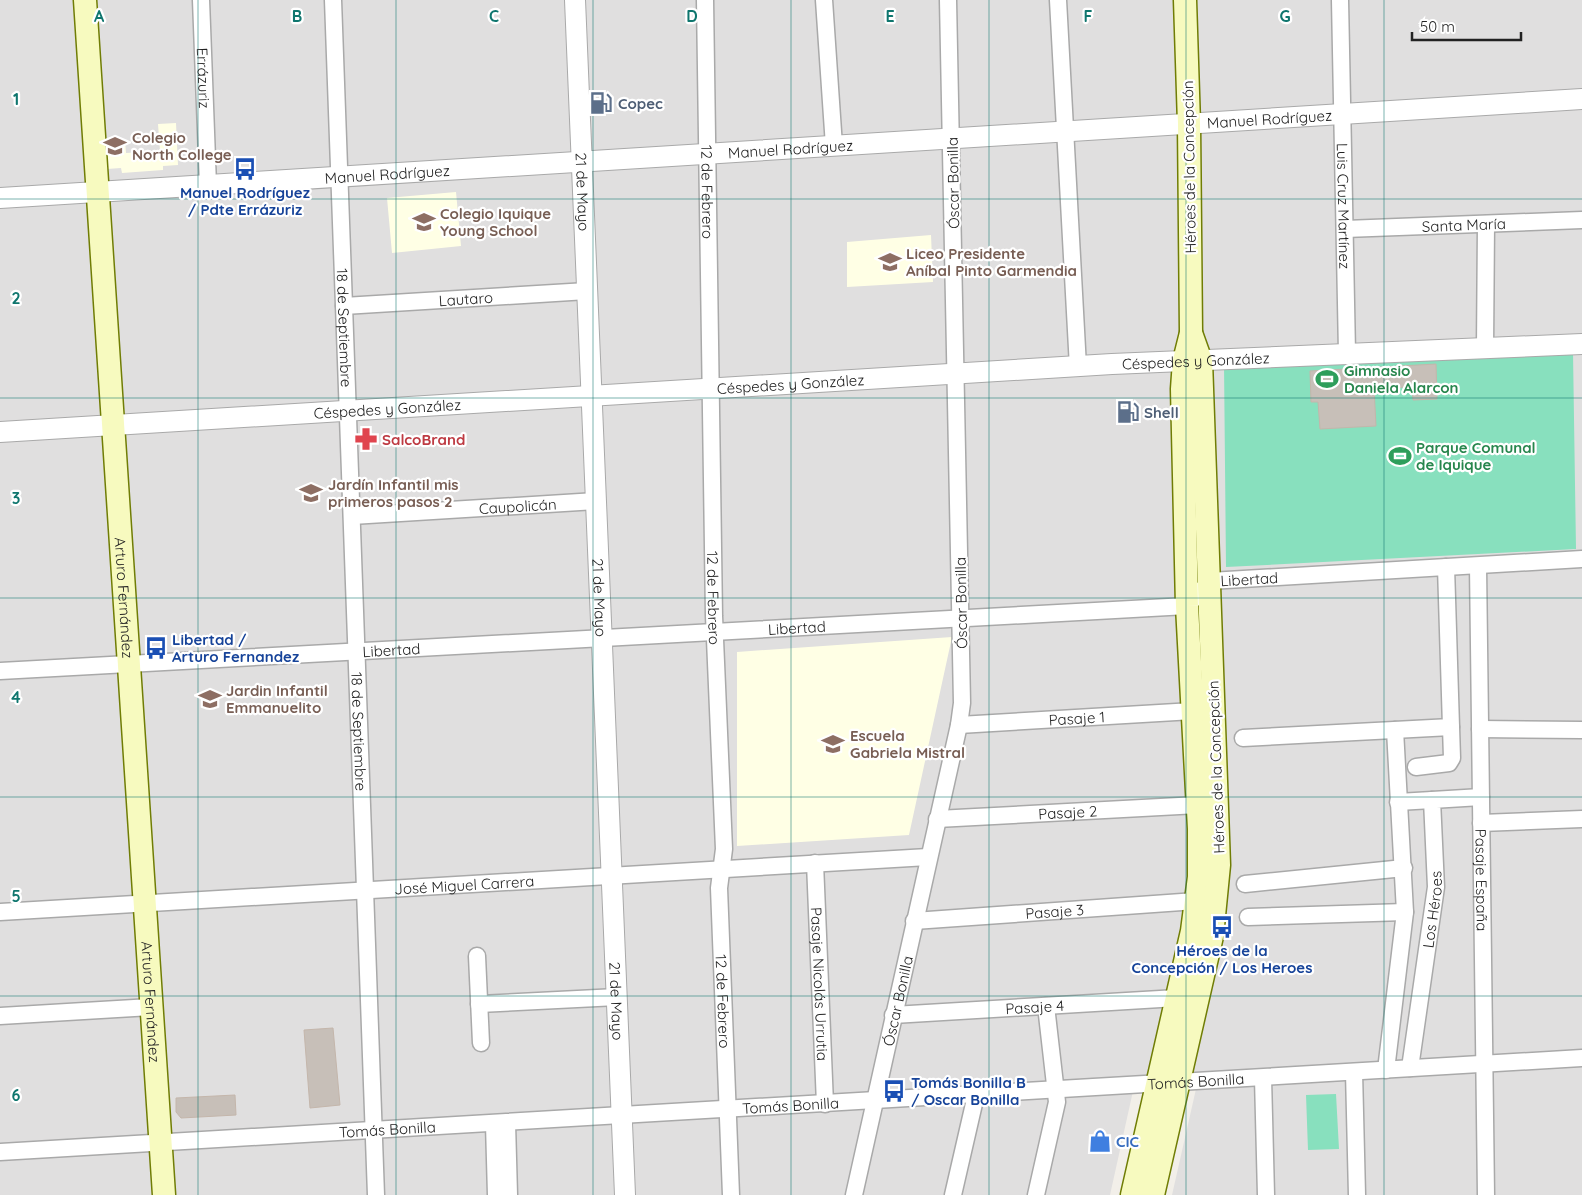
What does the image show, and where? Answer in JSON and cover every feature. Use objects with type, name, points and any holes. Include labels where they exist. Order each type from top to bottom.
[{"type":"main road","name":"Arturo Fernández","points":[[86,0],[164,1195]]},
{"type":"main road","name":"Héroes de la Concepción","points":[[1132,1195],[1168,1084],[1212,936],[1220,865],[1210,581],[1192,361],[1190,124],[1186,0]]},
{"type":"main road","name":"Héroes de la Concepción","points":[[1153,1195],[1177,998],[1196,901],[1200,853],[1187,606],[1182,389],[1192,361]]},
{"type":"street","name":"Errázuriz","points":[[201,0],[208,185]]},
{"type":"street","name":"18 de Septiembre","points":[[334,0],[376,1195]]},
{"type":"street","name":"21 de Mayo","points":[[575,0],[625,1195]]},
{"type":"street","name":"12 de Febrero","points":[[704,0],[714,633],[724,849],[719,894],[731,1195]]},
{"type":"street","points":[[824,0],[834,146]]},
{"type":"street","name":"Óscar Bonilla","points":[[854,1195],[959,725],[963,682],[948,0]]},
{"type":"street","points":[[1058,0],[1067,131],[1078,367]]},
{"type":"street","name":"Luis Cruz Martínez","points":[[1340,0],[1347,353]]},
{"type":"street","name":"Manuel Rodríguez","points":[[0,198],[1582,99]]},
{"type":"street","name":"Santa María","points":[[1345,230],[1582,220]]},
{"type":"street","points":[[1484,348],[1486,224]]},
{"type":"street","name":"Lautaro","points":[[344,306],[587,291]]},
{"type":"street","name":"Céspedes y González","points":[[0,432],[1078,367],[1347,353],[1582,344]]},
{"type":"street","name":"Caupolicán","points":[[352,516],[596,501]]},
{"type":"street","name":"Libertad","points":[[0,671],[1187,606],[1210,581],[1582,559]]},
{"type":"street","name":"Pasaje España","points":[[1478,566],[1486,1195]]},
{"type":"street","points":[[1416,767],[1450,763],[1452,758],[1446,568]]},
{"type":"street","name":"Pasaje 1","points":[[959,725],[1193,711]]},
{"type":"street","points":[[1243,738],[1451,727]]},
{"type":"street","points":[[1480,729],[1582,730]]},
{"type":"street","points":[[1386,1070],[1405,912],[1395,730]]},
{"type":"street","points":[[1398,802],[1481,797]]},
{"type":"street","name":"Los Héroes","points":[[1410,1068],[1436,887],[1432,800]]},
{"type":"street","name":"Pasaje 2","points":[[937,819],[1198,805]]},
{"type":"street","points":[[1481,823],[1582,819]]},
{"type":"street","name":"José Miguel Carrera","points":[[0,912],[928,857]]},
{"type":"street","name":"Pasaje Nicolás Urrutia","points":[[815,863],[825,1104]]},
{"type":"street","points":[[1245,884],[1404,868]]},
{"type":"street","name":"Pasaje 3","points":[[914,921],[1196,901]]},
{"type":"street","points":[[1248,916],[1405,912]]},
{"type":"street","points":[[477,956],[481,1044]]},
{"type":"street","points":[[479,1004],[617,997]]},
{"type":"street","name":"Pasaje 4","points":[[893,1016],[1177,998]]},
{"type":"street","points":[[1036,1195],[1056,1111],[1056,1090],[1046,1006]]},
{"type":"street","points":[[0,1016],[151,1008]]},
{"type":"street","name":"Tomás Bonilla","points":[[0,1152],[1582,1058]]},
{"type":"street","points":[[1354,1072],[1357,1195]]},
{"type":"street","points":[[1263,1078],[1266,1195]]},
{"type":"street","points":[[953,1195],[976,1095]]},
{"type":"street","points":[[496,1195],[500,1123]]},
{"type":"street","points":[[500,1123],[509,1195]]},
{"type":"shaded area","points":[[0,0],[1582,0],[1582,1195],[1172,1195],[1196,1089],[1133,1091],[1110,1195],[0,1195]]},
{"type":"shaded area","name":"Colegio North College","points":[[176,123],[178,165],[163,166],[163,170],[122,173],[121,168],[107,169],[105,142],[125,140],[126,153],[160,151],[158,124]]},
{"type":"shaded area","name":"Colegio Iquique Young School","points":[[456,192],[461,246],[392,253],[387,198]]},
{"type":"shaded area","name":"Liceo Presidente Aníbal Pinto Garmendia","points":[[931,235],[933,282],[847,287],[847,242]]},
{"type":"shaded area","name":"Escuela Gabriela Mistral","points":[[952,637],[909,835],[737,846],[737,652]]},
{"type":"green space","name":"Parque Comunal de Iquique","points":[[1573,352],[1576,549],[1226,567],[1224,363]]},
{"type":"green space","points":[[1336,1094],[1339,1149],[1308,1150],[1306,1095]]},
{"type":"building","points":[[1436,364],[1437,399],[1413,400],[1412,387],[1374,388],[1376,426],[1320,429],[1318,402],[1311,402],[1310,371]]},
{"type":"building","points":[[333,1028],[340,1105],[310,1108],[304,1030]]},
{"type":"building","points":[[235,1095],[236,1115],[181,1118],[176,1112],[176,1098]]},
{"type":"place","name":"Copec","points":[[601,103]]},
{"type":"place","name":"Colegio North College","points":[[115,146]]},
{"type":"place","name":"Manuel Rodríguez / Pdte Errázuriz","points":[[245,169]]},
{"type":"place","name":"Colegio Iquique Young School","points":[[424,222]]},
{"type":"place","name":"Liceo Presidente Aníbal Pinto Garmendia","points":[[890,262]]},
{"type":"place","name":"Gimnasio Daniela Alarcon","points":[[1327,379]]},
{"type":"place","name":"Shell","points":[[1128,412]]},
{"type":"place","name":"SalcoBrand","points":[[366,439]]},
{"type":"place","name":"Parque Comunal de Iquique","points":[[1400,456]]},
{"type":"place","name":"Jardín Infantil mis primeros pasos 2","points":[[311,493]]},
{"type":"place","name":"Libertad / Arturo Fernandez","points":[[156,648]]},
{"type":"place","name":"Jardin Infantil Emmanuelito","points":[[210,699]]},
{"type":"place","name":"Escuela Gabriela Mistral","points":[[833,744]]},
{"type":"place","name":"Héroes de la Concepción / Los Heroes","points":[[1222,927]]},
{"type":"place","name":"Tomás Bonilla B / Oscar Bonilla","points":[[894,1091]]},
{"type":"place","name":"CIC","points":[[1100,1141]]}]
